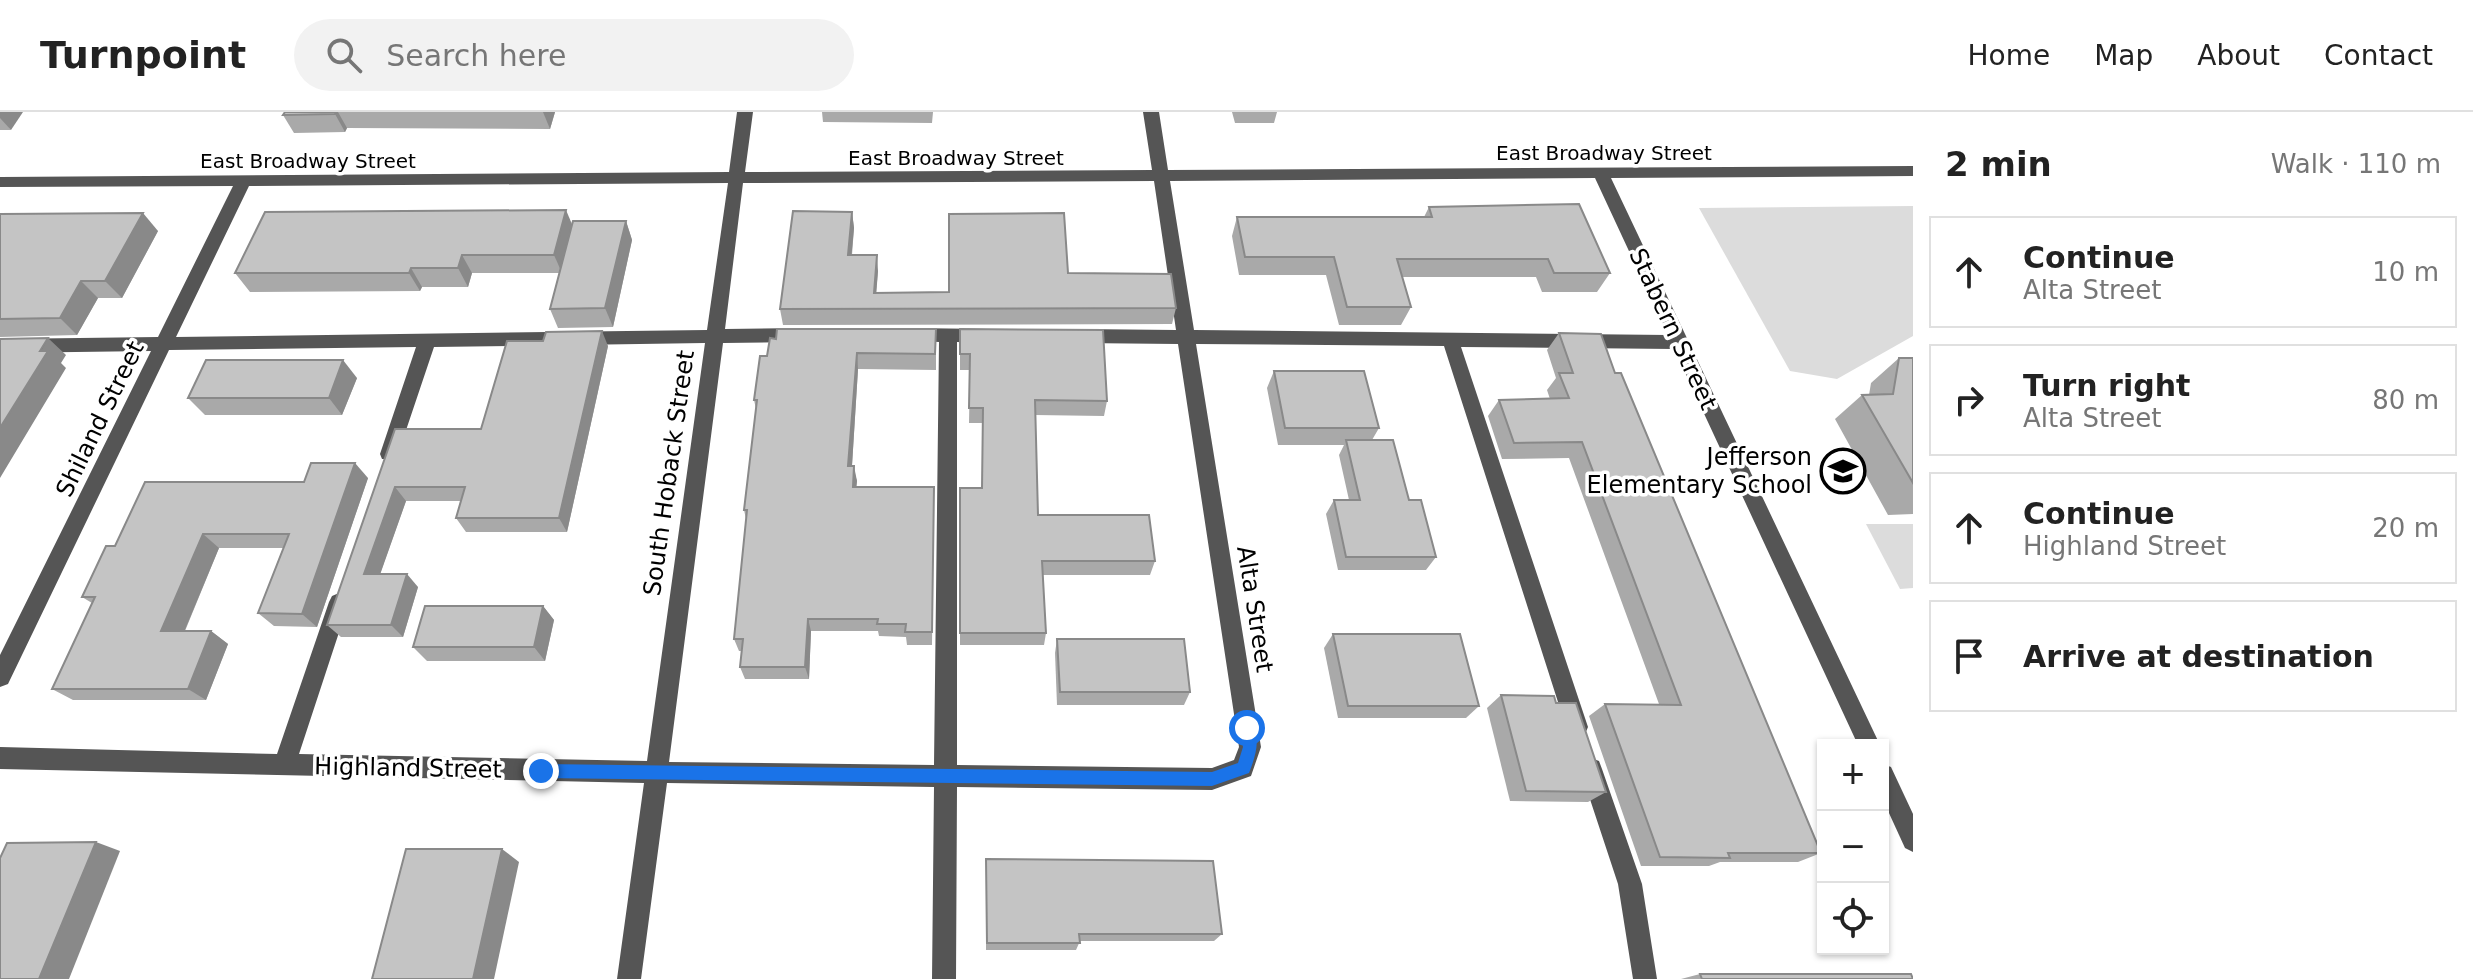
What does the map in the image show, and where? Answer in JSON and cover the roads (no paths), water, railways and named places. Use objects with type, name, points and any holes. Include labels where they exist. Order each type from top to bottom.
[{"type":"street","name":"South Hoback Street","points":[[656,772],[745,112]]},
{"type":"street","name":"Alta Street","points":[[656,772],[1212,779],[1243,768],[1250,747],[1151,112]]},
{"type":"street","name":"East Broadway Street","points":[[0,182],[1913,171]]},
{"type":"street","name":"Stabern Street","points":[[1601,173],[1866,739]]},
{"type":"street","name":"Shiland Street","points":[[0,677],[243,182]]},
{"type":"street","points":[[0,346],[826,335]]},
{"type":"street","points":[[887,335],[1012,336]]},
{"type":"street","points":[[944,979],[948,335]]},
{"type":"street","points":[[1060,336],[1679,342]]},
{"type":"street","points":[[1450,339],[1630,884],[1645,979]]},
{"type":"street","points":[[383,472],[427,340]]},
{"type":"street","points":[[284,765],[343,589]]},
{"type":"street","name":"Highland Street","points":[[0,758],[656,772]]},
{"type":"street","points":[[629,979],[656,772]]},
{"type":"street","points":[[1889,788],[1913,840]]},
{"type":"place","name":"Jefferson Elementary School","points":[[1843,471]]}]
